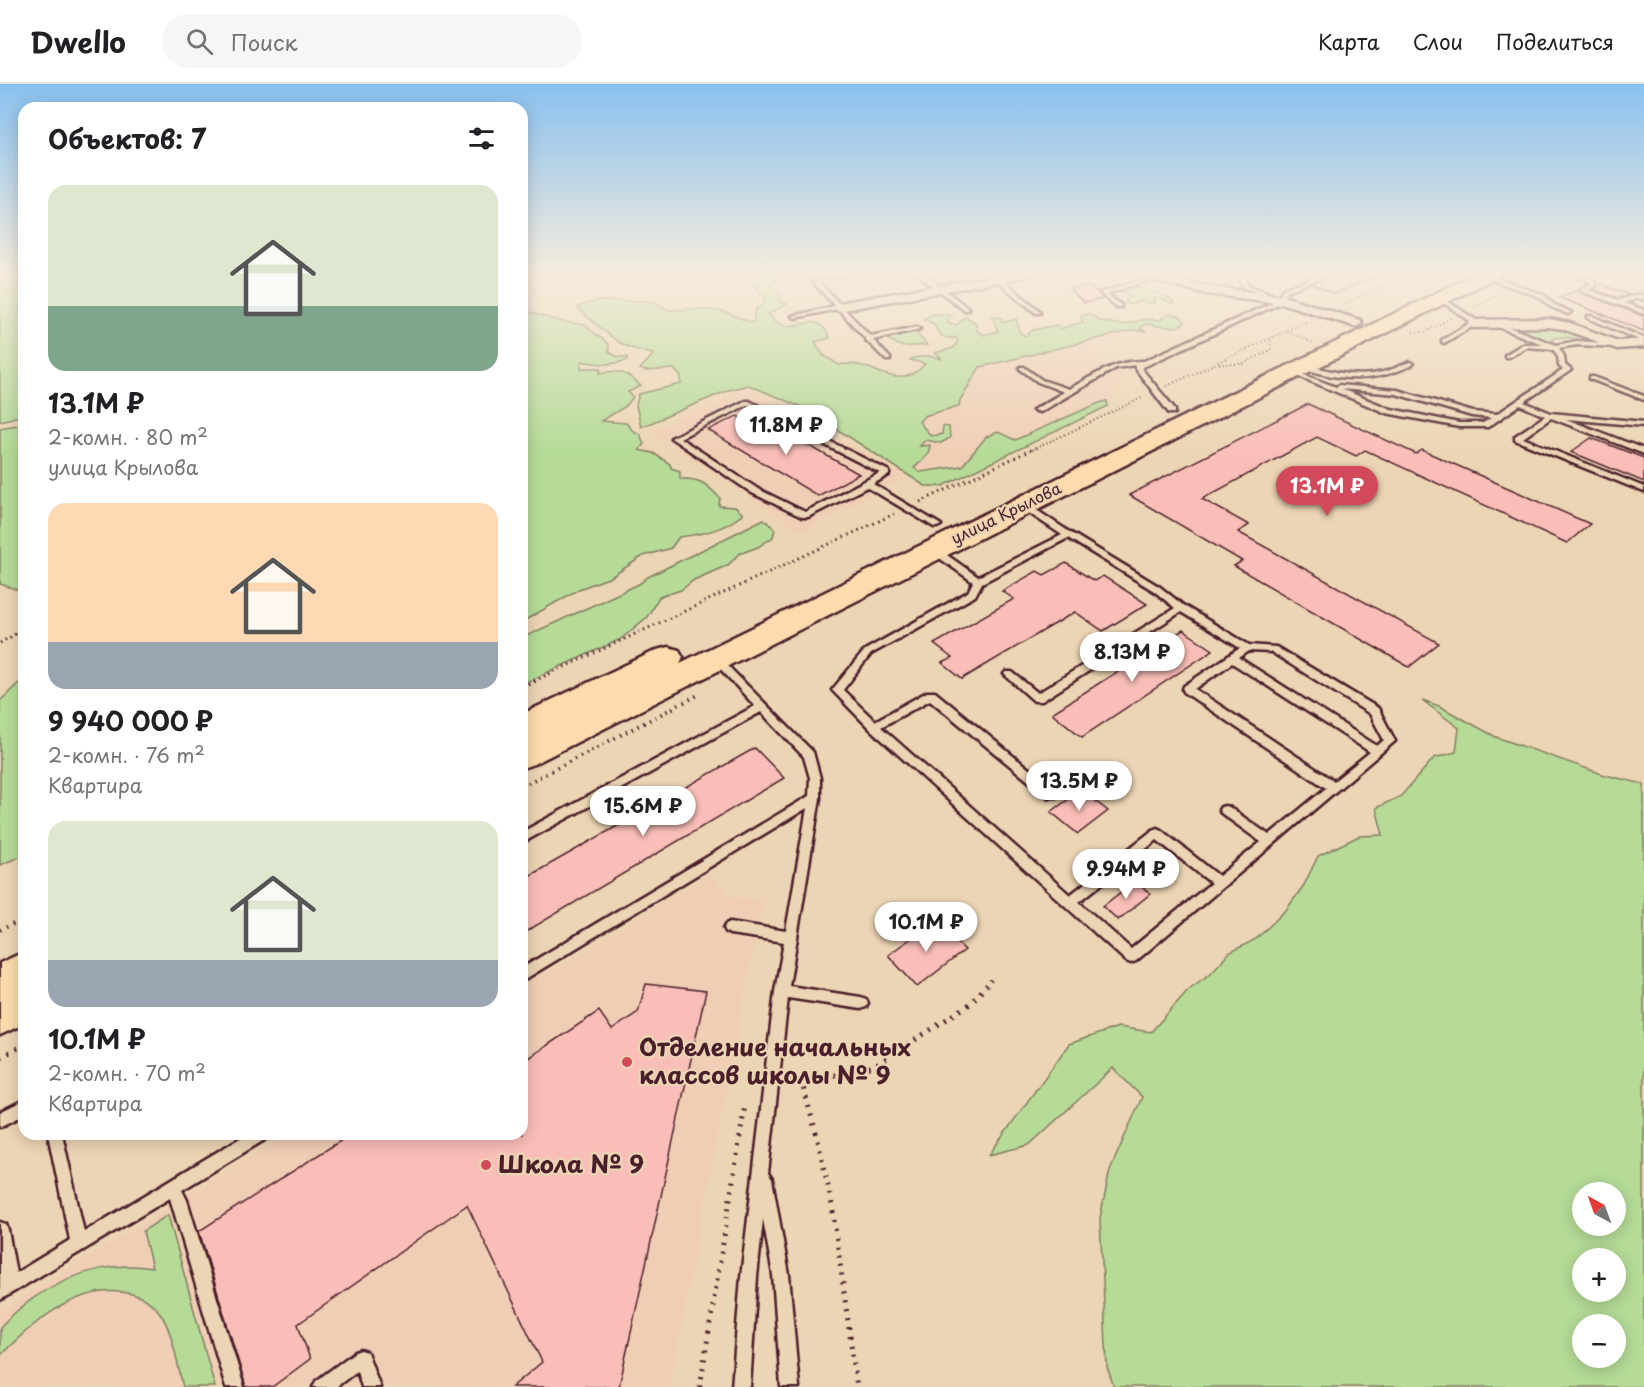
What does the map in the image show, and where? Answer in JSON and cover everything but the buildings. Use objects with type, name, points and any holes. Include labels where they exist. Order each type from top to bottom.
[{"type":"main road","name":"улица Крылова","points":[[528,752],[724,668],[942,538],[1164,401],[1329,334]]},
{"type":"main road","name":"улица Крылова","points":[[528,725],[942,538],[1023,505],[1368,334]]},
{"type":"main road","points":[[0,983],[18,974]]},
{"type":"main road","points":[[0,1015],[18,1006]]},
{"type":"street","points":[[1587,334],[1617,345],[1644,342]]},
{"type":"lane","points":[[862,334],[888,359]]},
{"type":"lane","points":[[867,339],[893,334]]},
{"type":"lane","points":[[1164,401],[1137,367],[1209,334]]},
{"type":"lane","points":[[1444,341],[1456,334]]},
{"type":"lane","points":[[1298,369],[1326,386],[1389,411],[1459,425],[1485,425],[1568,370],[1562,366],[1561,356],[1556,347],[1521,334]]},
{"type":"lane","points":[[1626,334],[1644,342]]},
{"type":"lane","points":[[1507,356],[1525,345],[1556,347],[1577,344],[1617,345]]},
{"type":"lane","points":[[1037,410],[1123,364],[1146,363]]},
{"type":"lane","points":[[1298,369],[1342,376],[1368,377],[1391,375],[1410,364]]},
{"type":"lane","points":[[1022,368],[1040,381],[1070,392]]},
{"type":"lane","points":[[1592,378],[1644,398]]},
{"type":"lane","points":[[1326,386],[1397,392],[1472,414],[1500,416]]},
{"type":"lane","points":[[747,402],[886,473],[867,484],[805,515],[755,491],[675,438],[747,402]]},
{"type":"lane","points":[[1520,403],[1644,452]]},
{"type":"lane","points":[[1644,424],[1551,415],[1518,438],[1644,490]]},
{"type":"lane","points":[[867,484],[907,508],[942,538],[978,581]]},
{"type":"lane","points":[[1023,505],[1247,648],[1273,649],[1374,711],[1390,741],[1131,957],[837,690],[868,651],[972,594],[978,581],[1068,535]]},
{"type":"lane","points":[[1009,674],[1038,698],[1181,608]]},
{"type":"lane","points":[[1247,648],[1188,689],[1334,787]]},
{"type":"lane","points":[[1232,658],[1377,751]]},
{"type":"lane","points":[[724,668],[809,755],[815,778],[814,798],[782,991],[749,1277],[741,1387]]},
{"type":"lane","points":[[874,726],[931,695],[1052,794]]},
{"type":"lane","points":[[528,835],[761,707]]},
{"type":"lane","points":[[528,971],[814,798]]},
{"type":"lane","points":[[1225,810],[1269,843]]},
{"type":"lane","points":[[1070,902],[1157,833],[1219,883]]},
{"type":"lane","points":[[730,928],[791,937]]},
{"type":"lane","points":[[782,991],[861,1003]]},
{"type":"lane","points":[[0,1120],[18,1110]]},
{"type":"lane","points":[[56,1140],[79,1244]]},
{"type":"lane","points":[[0,1230],[5,1289],[251,1140]]},
{"type":"lane","points":[[762,1168],[781,1275],[790,1387]]},
{"type":"lane","points":[[173,1188],[179,1200],[235,1387]]},
{"type":"lane","points":[[322,1387],[361,1358],[371,1387]]},
{"type":"path","points":[[528,684],[907,508],[1164,401],[1215,364],[1280,334]]},
{"type":"path","points":[[1215,364],[1243,364],[1271,350],[1271,338]]},
{"type":"path","points":[[0,643],[18,632]]},
{"type":"path","points":[[528,782],[724,668]]},
{"type":"path","points":[[0,930],[18,922]]},
{"type":"path","points":[[857,1387],[832,1205],[817,1136],[801,1080],[875,1066],[970,1004],[993,978]]},
{"type":"path","points":[[0,1057],[18,1048]]},
{"type":"path","points":[[700,1387],[745,1105]]},
{"type":"shaded area","points":[[1118,334],[1130,334],[1087,353],[1127,374],[1112,401],[946,483],[914,474],[854,437],[960,400],[980,367]]},
{"type":"shaded area","points":[[746,387],[907,476],[802,532],[651,431]]},
{"type":"shaded area","name":"Отделение начальных классов школы № 9","points":[[710,874],[731,897],[763,899],[670,1387],[0,1387],[0,1311],[277,1140],[528,1140],[528,985]]},
{"type":"green space","points":[[0,334],[18,334],[18,416],[0,421]]},
{"type":"green space","points":[[528,334],[595,334],[609,345],[609,352],[618,357],[627,357],[627,360],[609,364],[581,361],[581,368],[601,368],[600,373],[622,373],[641,386],[628,392],[633,397],[626,406],[601,421],[626,423],[633,431],[640,434],[644,444],[639,450],[653,453],[670,464],[671,468],[680,471],[680,479],[698,481],[707,486],[720,498],[719,506],[735,507],[743,514],[713,530],[679,537],[671,548],[643,556],[611,577],[579,589],[528,619]]},
{"type":"green space","points":[[608,334],[827,334],[830,338],[815,342],[823,355],[839,365],[863,366],[894,377],[904,377],[914,373],[925,364],[910,360],[913,358],[929,356],[942,359],[935,353],[953,348],[958,342],[956,338],[948,338],[940,334],[1022,334],[1026,336],[1029,334],[1118,334],[980,367],[960,400],[959,406],[924,416],[919,422],[931,436],[942,434],[943,426],[949,427],[950,438],[941,443],[925,440],[920,446],[930,445],[928,453],[914,468],[920,472],[962,466],[986,437],[998,432],[1015,440],[1099,403],[1107,401],[1108,406],[943,486],[925,486],[804,408],[748,385],[729,390],[641,427],[636,405],[639,394],[681,384],[681,377],[674,369],[645,371],[640,369],[654,354],[633,349]]},
{"type":"green space","points":[[917,334],[927,345],[903,347],[887,339],[893,335]]},
{"type":"green space","points":[[1526,334],[1578,334],[1603,342],[1602,345],[1558,337],[1552,339],[1556,345]]},
{"type":"green space","points":[[18,425],[18,590],[0,584],[0,428]]},
{"type":"green space","points":[[764,519],[775,529],[773,537],[758,547],[739,554],[728,565],[694,580],[681,590],[659,597],[647,617],[621,639],[528,681],[528,635],[639,584],[648,577]]},
{"type":"green space","points":[[18,684],[18,858],[0,865],[0,701]]},
{"type":"green space","points":[[1422,700],[1439,706],[1496,737],[1605,775],[1644,784],[1644,1387],[1114,1387],[1107,1367],[1100,1218],[1110,1170],[1142,1097],[1113,1068],[1029,1145],[989,1155],[1069,1044],[1118,1027],[1151,1032],[1189,989],[1211,973],[1229,953],[1256,939],[1286,910],[1304,885],[1318,856],[1359,836],[1383,835],[1376,808],[1401,796],[1434,758],[1456,752],[1459,728]]},
{"type":"green space","points":[[168,1215],[215,1387],[183,1387],[172,1341],[162,1316],[147,1301],[128,1293],[109,1291],[91,1294],[57,1308],[26,1331],[0,1356],[0,1327],[15,1312],[50,1288],[89,1271],[131,1266],[152,1268],[143,1231]]},
{"type":"place","name":"Отделение начальных классов школы № 9","points":[[627,1062]]},
{"type":"place","name":"Школа № 9","points":[[486,1165]]}]
